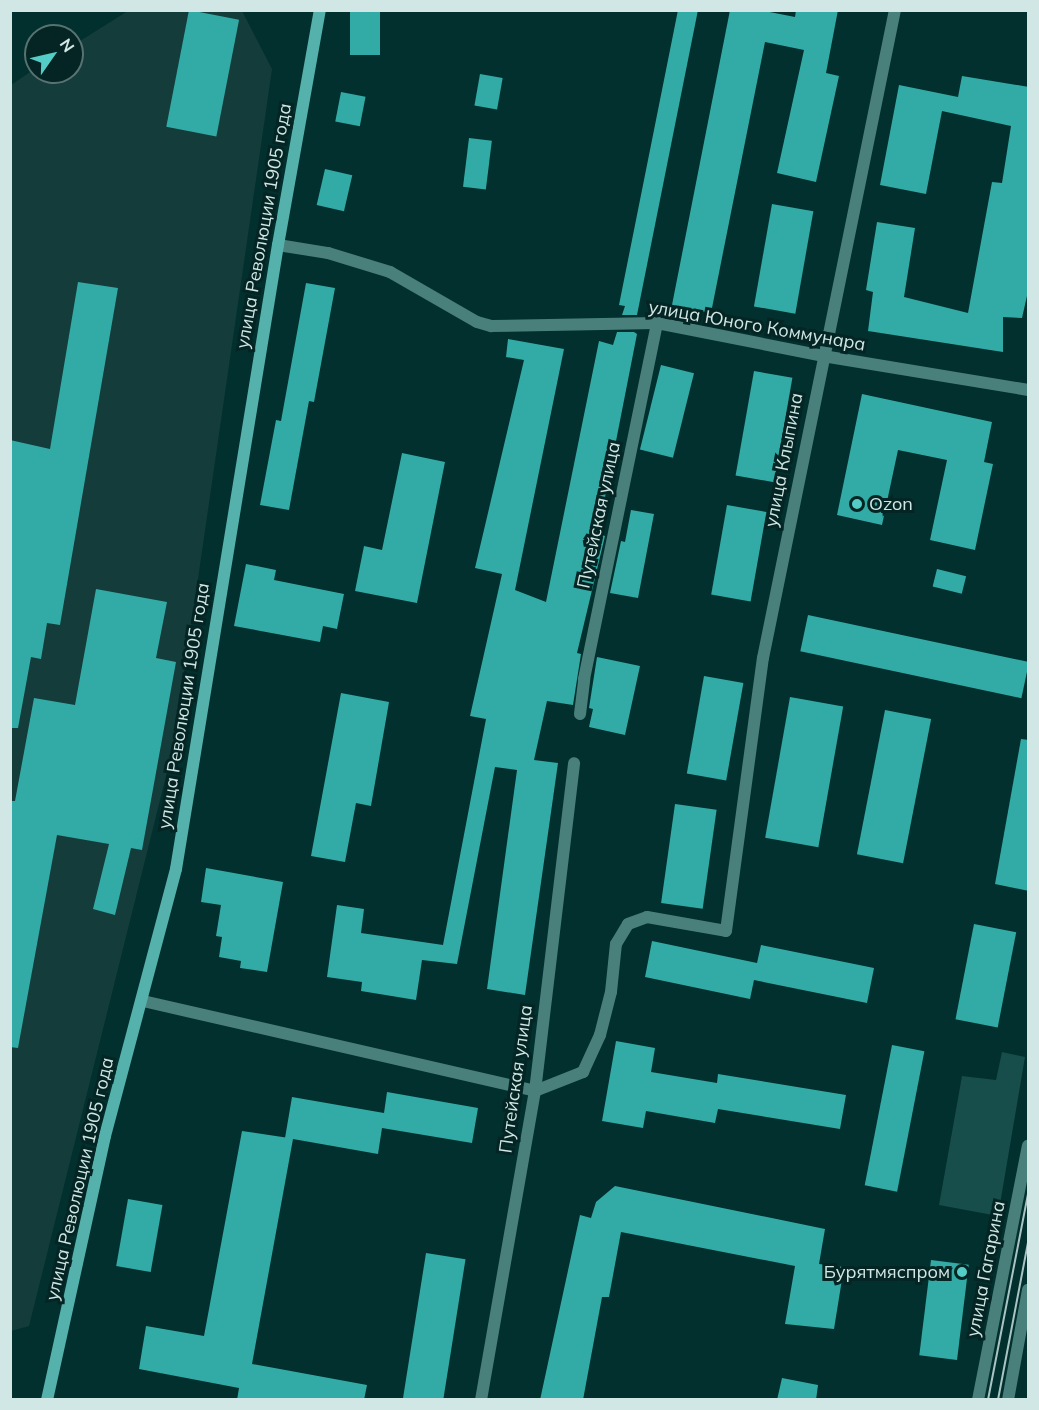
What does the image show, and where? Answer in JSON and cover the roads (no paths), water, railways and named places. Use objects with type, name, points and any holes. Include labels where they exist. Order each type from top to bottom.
[{"type":"main road","name":"улица Революции 1905 года","points":[[47,1400],[105,1136],[176,869],[278,245],[321,10]]},
{"type":"street","name":"улица Клыпина","points":[[535,1091],[583,1072],[600,1035],[611,993],[616,944],[628,924],[647,917],[726,931],[763,658],[824,356],[859,199],[895,10]]},
{"type":"street","name":"улица Юного Коммунара","points":[[278,245],[328,253],[390,272],[477,322],[491,326],[657,323],[824,356],[1029,390]]},
{"type":"street","name":"Путейская улица","points":[[580,714],[584,679],[657,323]]},
{"type":"street","name":"Путейская улица","points":[[481,1400],[535,1091],[574,762]]},
{"type":"street","points":[[142,1001],[535,1091]]},
{"type":"street","name":"улица Гагарина","points":[[978,1400],[1029,1146]]},
{"type":"street","points":[[1008,1400],[1029,1290]]},
{"type":"tram line","points":[[988,1400],[1028,1194]]},
{"type":"tram line","points":[[998,1400],[1028,1243]]},
{"type":"place","name":"Ozon","points":[[857,504]]},
{"type":"place","name":"Бурятмяспром","points":[[962,1272]]}]
